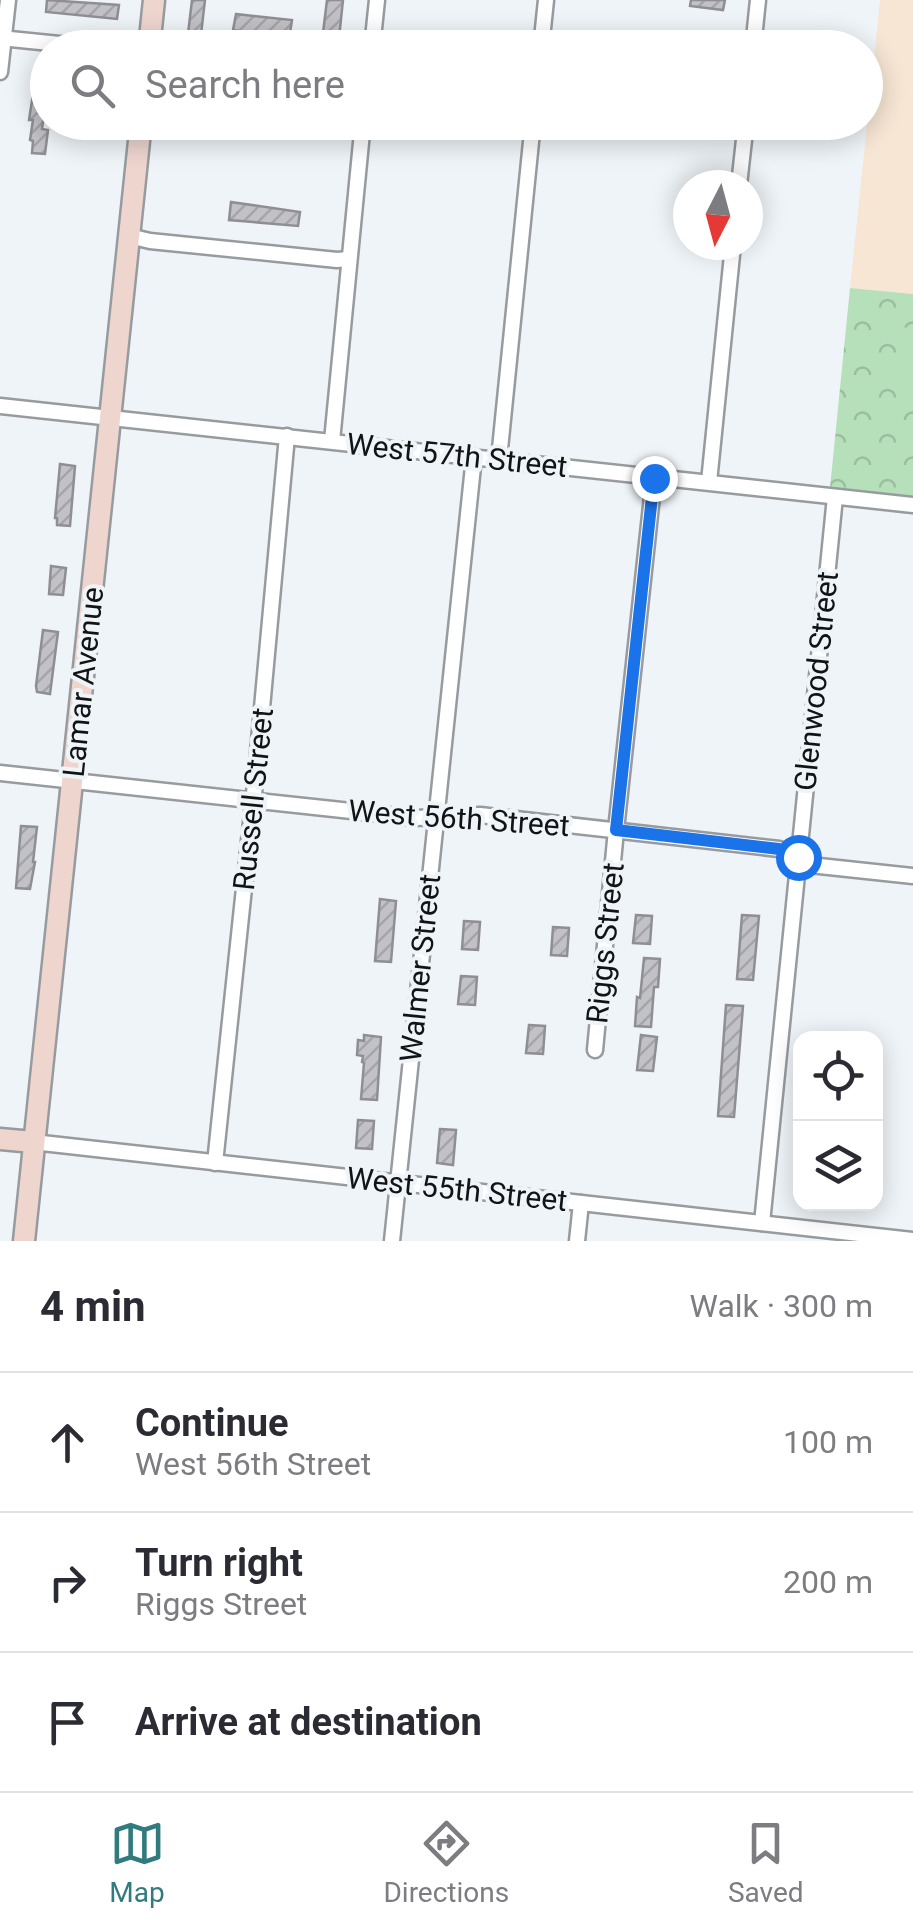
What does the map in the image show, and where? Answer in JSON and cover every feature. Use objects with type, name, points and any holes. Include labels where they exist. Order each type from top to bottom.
[{"type":"street","points":[[0,72],[8,0]]},
{"type":"street","points":[[151,30],[154,0]]},
{"type":"street","points":[[374,30],[378,0]]},
{"type":"street","points":[[543,30],[546,0]]},
{"type":"street","points":[[755,30],[758,0]]},
{"type":"street","points":[[2,38],[30,41]]},
{"type":"street","name":"Lamar Avenue","points":[[24,1241],[139,140]]},
{"type":"street","points":[[332,441],[361,140]]},
{"type":"street","points":[[499,459],[531,140]]},
{"type":"street","points":[[741,170],[744,140]]},
{"type":"street","points":[[129,236],[348,259]]},
{"type":"street","points":[[709,482],[731,260]]},
{"type":"street","name":"West 57th Street","points":[[0,406],[913,506]]},
{"type":"street","name":"Russell Street","points":[[215,1162],[287,436]]},
{"type":"street","name":"Walmer Street","points":[[392,1241],[474,457]]},
{"type":"street","name":"Riggs Street","points":[[594,1050],[654,478]]},
{"type":"street","name":"Glenwood Street","points":[[762,1223],[835,498]]},
{"type":"street","name":"West 56th Street","points":[[0,772],[416,818],[474,815],[616,830],[779,849],[810,864],[913,876]]},
{"type":"street","name":"West 55th Street","points":[[0,1139],[913,1240]]},
{"type":"street","points":[[577,1241],[580,1203]]},
{"type":"shaded area","points":[[880,0],[913,0],[913,294],[850,288],[865,140],[883,140],[883,30],[877,30]]},
{"type":"green space","points":[[850,288],[913,294],[913,497],[830,488]]},
{"type":"green space","points":[[903,327],[913,329],[913,378],[897,376]]},
{"type":"building","points":[[47,0],[119,5],[117,19],[46,12]]},
{"type":"building","points":[[192,0],[205,0],[202,30],[188,30]]},
{"type":"building","points":[[327,0],[343,0],[340,30],[323,30]]},
{"type":"building","points":[[691,0],[725,0],[723,10],[690,6]]},
{"type":"building","points":[[236,14],[292,20],[290,30],[233,30]]},
{"type":"building","points":[[30,140],[47,140],[45,154],[32,153]]},
{"type":"building","points":[[231,202],[300,212],[298,226],[229,220]]},
{"type":"building","points":[[60,464],[75,466],[70,526],[57,525],[55,518]]},
{"type":"building","points":[[51,566],[66,568],[63,595],[49,594]]},
{"type":"building","points":[[43,630],[58,632],[50,694],[37,692],[36,686]]},
{"type":"building","points":[[21,826],[37,827],[30,889],[16,888]]},
{"type":"building","points":[[380,899],[396,901],[391,962],[375,961]]},
{"type":"building","points":[[636,915],[652,916],[650,944],[633,943]]},
{"type":"building","points":[[742,915],[759,916],[753,980],[737,979]]},
{"type":"building","points":[[464,921],[480,922],[478,950],[462,949]]},
{"type":"building","points":[[553,927],[569,928],[567,956],[551,955]]},
{"type":"building","points":[[644,958],[660,959],[651,1027],[635,1026]]},
{"type":"building","points":[[461,976],[477,977],[475,1005],[458,1004]]},
{"type":"building","points":[[726,1005],[743,1006],[734,1117],[718,1116]]},
{"type":"building","points":[[529,1025],[545,1026],[543,1054],[526,1053]]},
{"type":"building","points":[[364,1035],[381,1037],[377,1100],[361,1099],[364,1063],[363,1056],[357,1055],[358,1040],[364,1041]]},
{"type":"building","points":[[641,1035],[657,1037],[653,1071],[637,1070]]},
{"type":"building","points":[[358,1120],[374,1121],[372,1149],[356,1148]]},
{"type":"building","points":[[440,1129],[456,1130],[453,1165],[437,1163]]},
{"type":"route","points":[[654,478],[616,830],[779,849],[798,857]]}]
